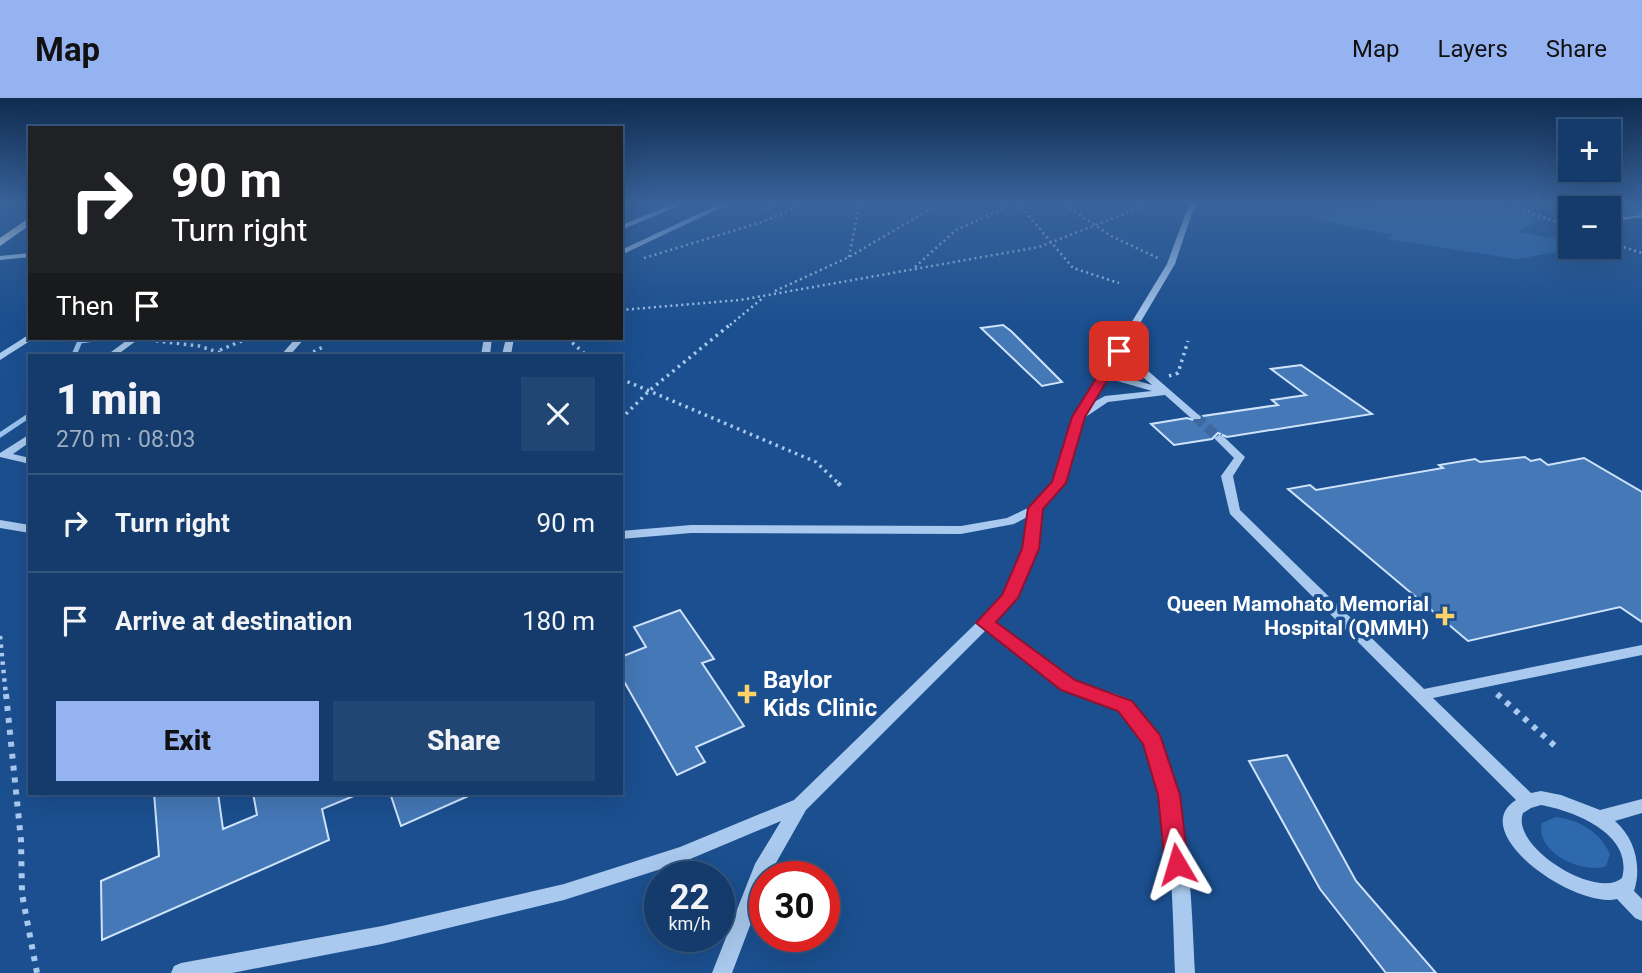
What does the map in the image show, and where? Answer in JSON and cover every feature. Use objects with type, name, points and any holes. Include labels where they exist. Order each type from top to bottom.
[{"type":"street","points":[[623,252],[643,243]]},
{"type":"street","points":[[623,535],[691,530],[961,530],[1010,521],[1036,508],[1059,483],[1079,417],[1171,264],[1178,243]]},
{"type":"street","points":[[0,258],[28,255]]},
{"type":"street","points":[[0,357],[28,338]]},
{"type":"street","points":[[112,354],[134,340]]},
{"type":"street","points":[[286,354],[299,340]]},
{"type":"street","points":[[1119,351],[1196,417]]},
{"type":"street","points":[[1105,374],[1167,392]]},
{"type":"street","points":[[1079,417],[1105,400],[1167,392]]},
{"type":"street","points":[[28,438],[4,455],[28,461]]},
{"type":"street","points":[[1219,438],[1240,457],[1227,476],[1234,511],[1527,800]]},
{"type":"street","points":[[722,973],[764,864],[800,805],[1010,598],[1030,549],[1036,508]]},
{"type":"street","points":[[0,524],[28,528]]},
{"type":"street","points":[[985,623],[1068,685],[1125,706],[1153,741],[1169,795],[1180,887],[1185,973]]},
{"type":"street","points":[[1420,695],[1642,650]]},
{"type":"street","points":[[1527,800],[1559,801],[1598,818],[1634,841],[1639,873],[1633,884],[1621,891],[1602,891],[1581,886],[1539,863],[1514,832],[1512,818],[1516,807],[1527,800]]},
{"type":"street","points":[[181,973],[382,935],[564,892],[683,854],[800,805]]},
{"type":"street","points":[[1621,891],[1642,912]]},
{"type":"lane","points":[[1598,818],[1642,806]]},
{"type":"path","points":[[634,261],[694,243]]},
{"type":"path","points":[[849,257],[851,243]]},
{"type":"path","points":[[623,417],[650,390],[766,295],[849,257],[873,243]]},
{"type":"path","points":[[915,268],[942,243]]},
{"type":"path","points":[[623,310],[766,295],[1050,243],[1073,268],[1119,283]]},
{"type":"path","points":[[1126,243],[1171,264]]},
{"type":"path","points":[[1621,246],[1642,253]]},
{"type":"path","points":[[156,340],[219,350],[224,354]]},
{"type":"path","points":[[219,350],[244,340]]},
{"type":"path","points":[[569,340],[585,354]]},
{"type":"path","points":[[1155,380],[1178,373],[1188,341]]},
{"type":"path","points":[[308,354],[323,347]]},
{"type":"path","points":[[623,380],[816,462],[842,487]]},
{"type":"path","points":[[0,636],[21,840],[22,894],[37,973]]},
{"type":"path","points":[[1483,682],[1555,746],[1560,743]]},
{"type":"shaded area","points":[[1412,243],[1558,243],[1558,252],[1516,259]]},
{"type":"shaded area","points":[[1556,817],[1581,824],[1595,833],[1610,854],[1606,866],[1585,867],[1562,859],[1553,852],[1545,843],[1542,823]]},
{"type":"building","points":[[1003,325],[1062,382],[1042,386],[981,328]]},
{"type":"building","points":[[1301,365],[1372,414],[1227,437],[1218,433],[1212,439],[1174,445],[1151,424],[1187,418],[1200,422],[1203,416],[1278,405],[1272,400],[1306,395],[1271,369]]},
{"type":"building","points":[[1525,457],[1531,461],[1540,459],[1548,465],[1584,458],[1642,492],[1642,622],[1620,607],[1468,641],[1288,489],[1310,485],[1316,490],[1443,468],[1439,465],[1475,459],[1480,462]]},
{"type":"building","points":[[680,610],[714,659],[702,663],[744,726],[696,747],[705,762],[677,775],[623,680],[623,656],[646,647],[634,627]]},
{"type":"building","points":[[1287,755],[1356,881],[1436,973],[1386,973],[1320,889],[1249,761]]},
{"type":"building","points":[[154,795],[218,795],[223,829],[257,815],[253,795],[356,795],[322,809],[329,840],[102,940],[101,881],[159,856]]},
{"type":"building","points":[[391,795],[471,795],[401,826]]},
{"type":"waterway","points":[[74,354],[80,341],[87,340]]},
{"type":"waterway","points":[[0,435],[28,416]]},
{"type":"tunnel","points":[[1196,417],[1219,438]]},
{"type":"place","name":"Queen Mamohato Memorial Hospital (QMMH)","points":[[1445,616]]},
{"type":"place","name":"Baylor Kids Clinic","points":[[747,694]]},
{"type":"route","points":[[1119,351],[1079,417],[1059,483],[1036,508],[1030,549],[1010,598],[985,623],[1068,685],[1125,706],[1153,741],[1169,795],[1177,864]]}]
